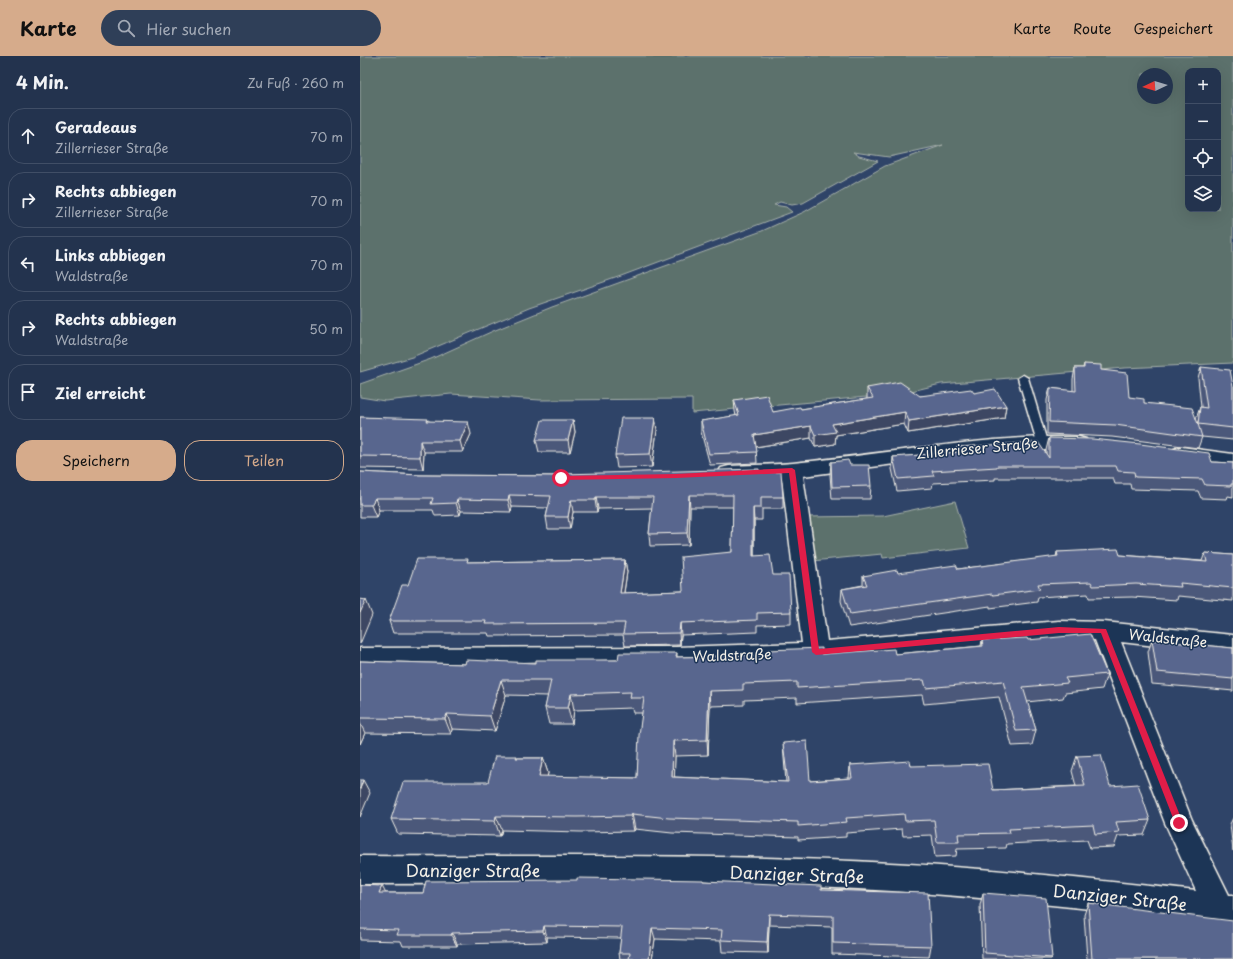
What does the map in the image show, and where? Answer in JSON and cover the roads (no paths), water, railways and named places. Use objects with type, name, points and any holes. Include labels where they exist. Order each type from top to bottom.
[{"type":"street","name":"Zillerrieser Straße","points":[[707,475],[792,470],[977,446],[1042,442],[1095,445]]},
{"type":"street","points":[[1164,452],[1233,461]]},
{"type":"street","points":[[792,470],[816,652]]},
{"type":"street","name":"Waldstraße","points":[[360,658],[660,657],[816,652],[1059,630],[1104,631],[1233,645]]},
{"type":"street","name":"Waldstraße","points":[[1104,631],[1179,823],[1226,909]]},
{"type":"street","name":"Danziger Straße","points":[[360,870],[720,871],[890,877],[1024,887],[1226,909]]},
{"type":"lane","points":[[1023,378],[1042,442]]}]
